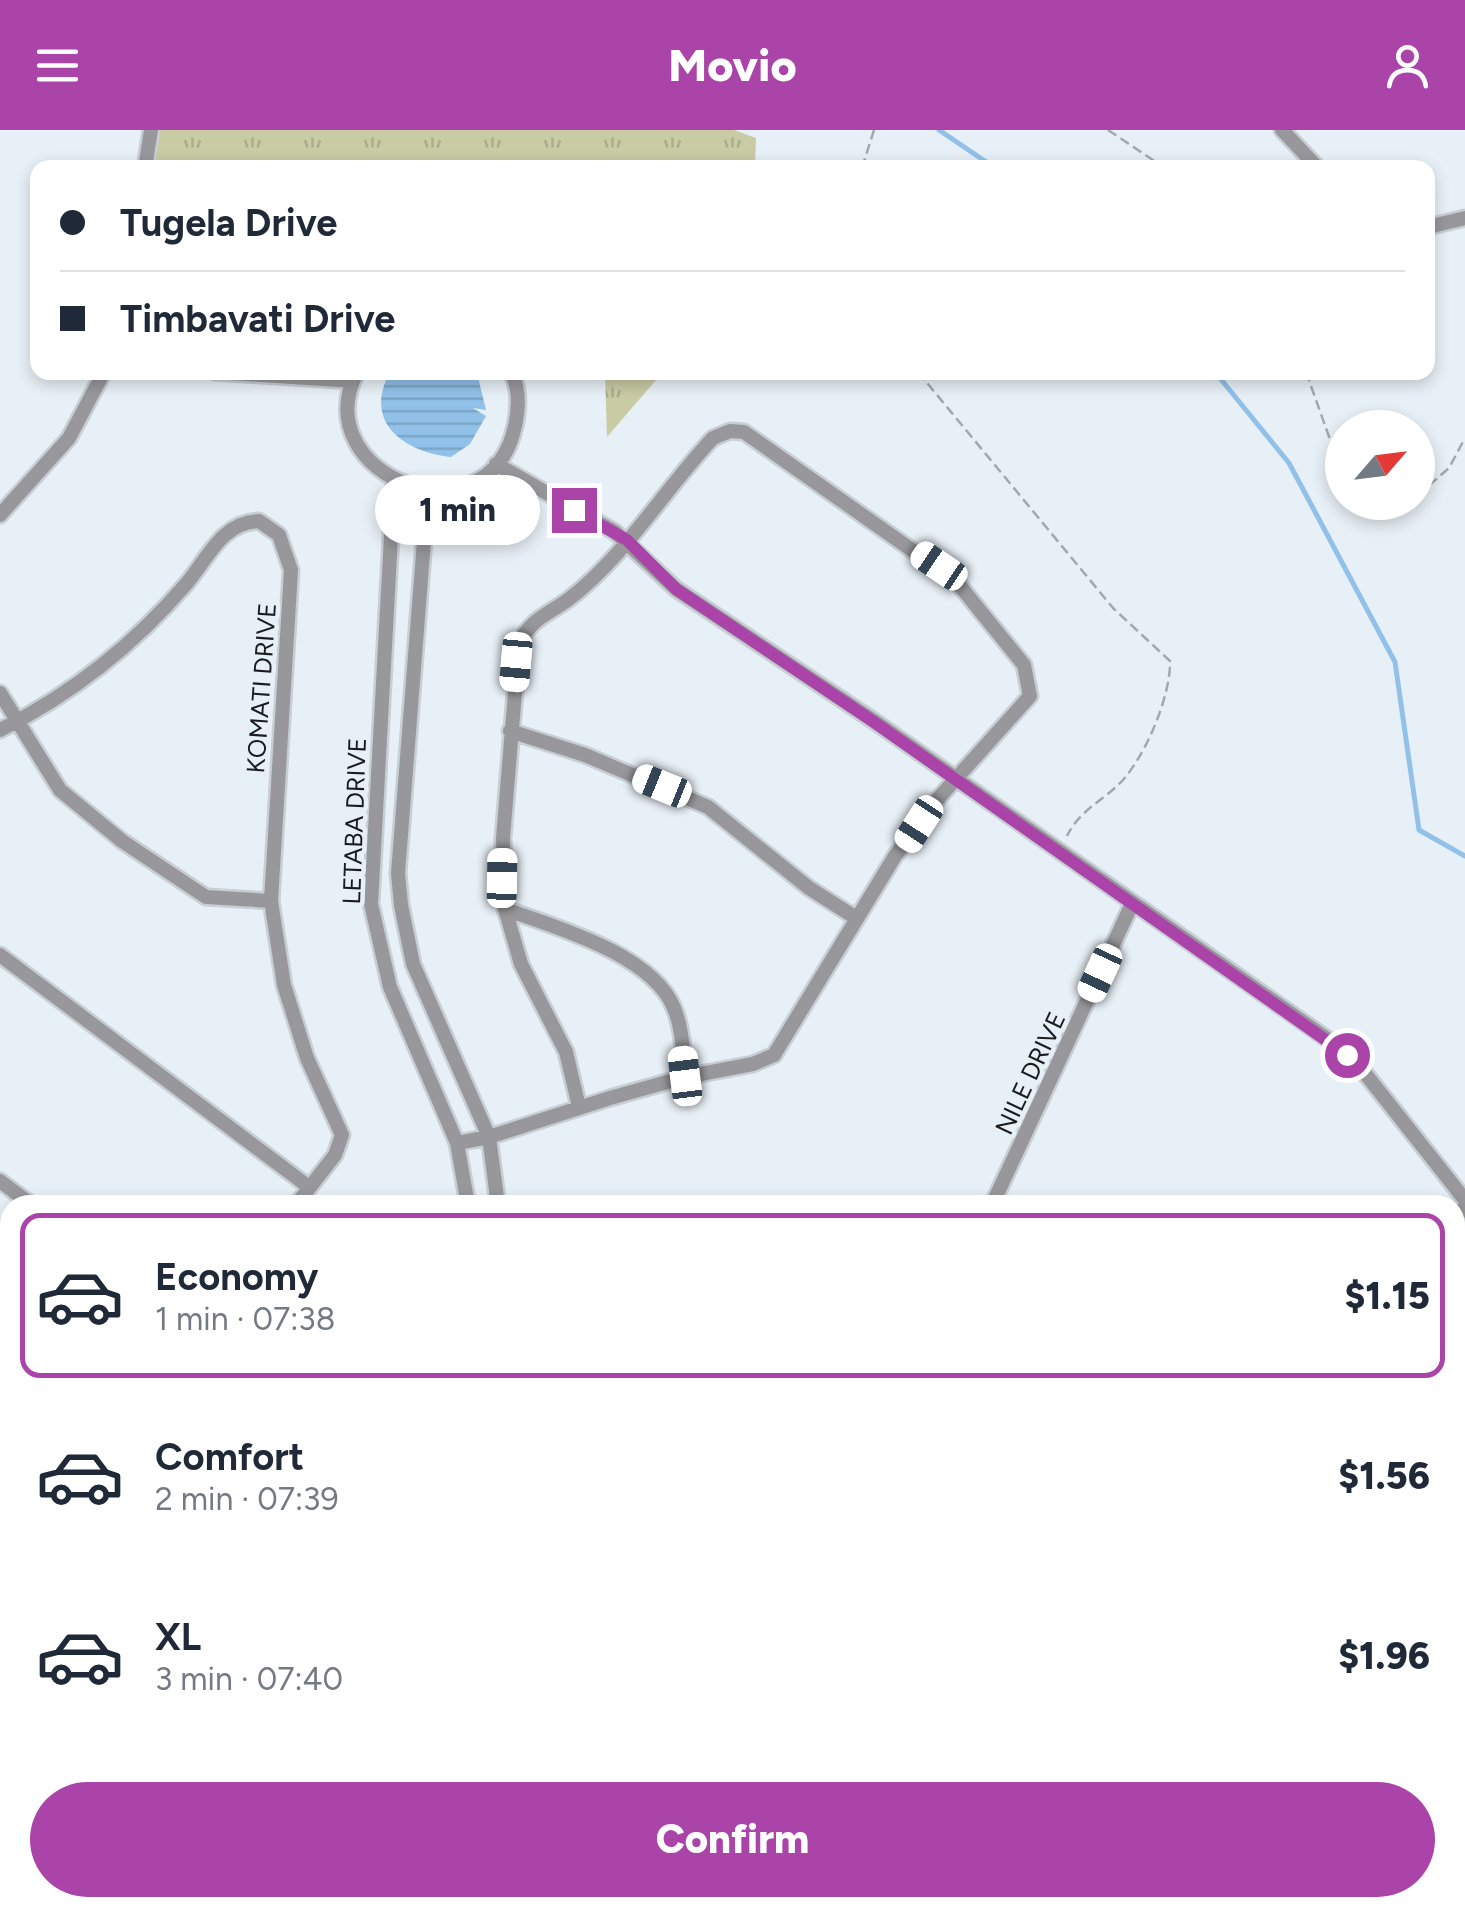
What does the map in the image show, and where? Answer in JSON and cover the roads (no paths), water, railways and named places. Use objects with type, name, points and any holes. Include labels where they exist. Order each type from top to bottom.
[{"type":"street","points":[[145,160],[151,130]]},
{"type":"street","points":[[1282,130],[1310,160]]},
{"type":"street","points":[[1435,225],[1465,218]]},
{"type":"street","points":[[0,515],[69,438],[100,380]]},
{"type":"street","points":[[355,380],[350,420],[356,438],[378,470],[394,481],[434,491],[478,479],[496,464],[512,439],[519,409],[513,380]]},
{"type":"street","points":[[457,1143],[488,1137],[685,1076],[753,1064],[782,1048],[798,1012],[895,856],[956,778],[1024,706],[1031,688],[1016,654],[939,566],[762,443],[736,430],[712,438],[627,540],[576,592],[525,630],[516,662],[503,838],[505,909],[521,964],[560,1038],[579,1108]]},
{"type":"street","points":[[496,464],[627,540],[676,589],[1060,850],[1353,1060],[1458,1195]]},
{"type":"street","name":"LETABA DRIVE","points":[[394,481],[372,904],[390,987],[457,1143],[466,1195]]},
{"type":"street","name":"LETABA DRIVE","points":[[434,491],[426,515],[398,872],[413,964],[488,1137],[497,1195]]},
{"type":"street","name":"KOMATI DRIVE","points":[[0,730],[96,672],[139,636],[229,531],[246,521],[259,520],[270,527],[288,552],[292,570],[270,901],[284,985],[307,1058],[342,1135],[335,1155],[304,1195]]},
{"type":"street","points":[[0,694],[60,790],[137,852],[206,897],[270,901]]},
{"type":"street","points":[[510,730],[585,755],[708,807],[809,888],[856,918]]},
{"type":"street","name":"NILE DRIVE","points":[[997,1195],[1132,904]]},
{"type":"street","points":[[505,909],[608,948],[661,989],[676,1012],[685,1076]]},
{"type":"street","points":[[0,956],[310,1187]]},
{"type":"water","points":[[387,380],[479,380],[486,410],[473,408],[486,416],[470,444],[451,457],[434,454],[418,449],[393,432],[381,406]]},
{"type":"waterway","points":[[939,130],[983,160]]},
{"type":"waterway","points":[[1222,380],[1289,463],[1395,662],[1419,830],[1465,856]]}]
